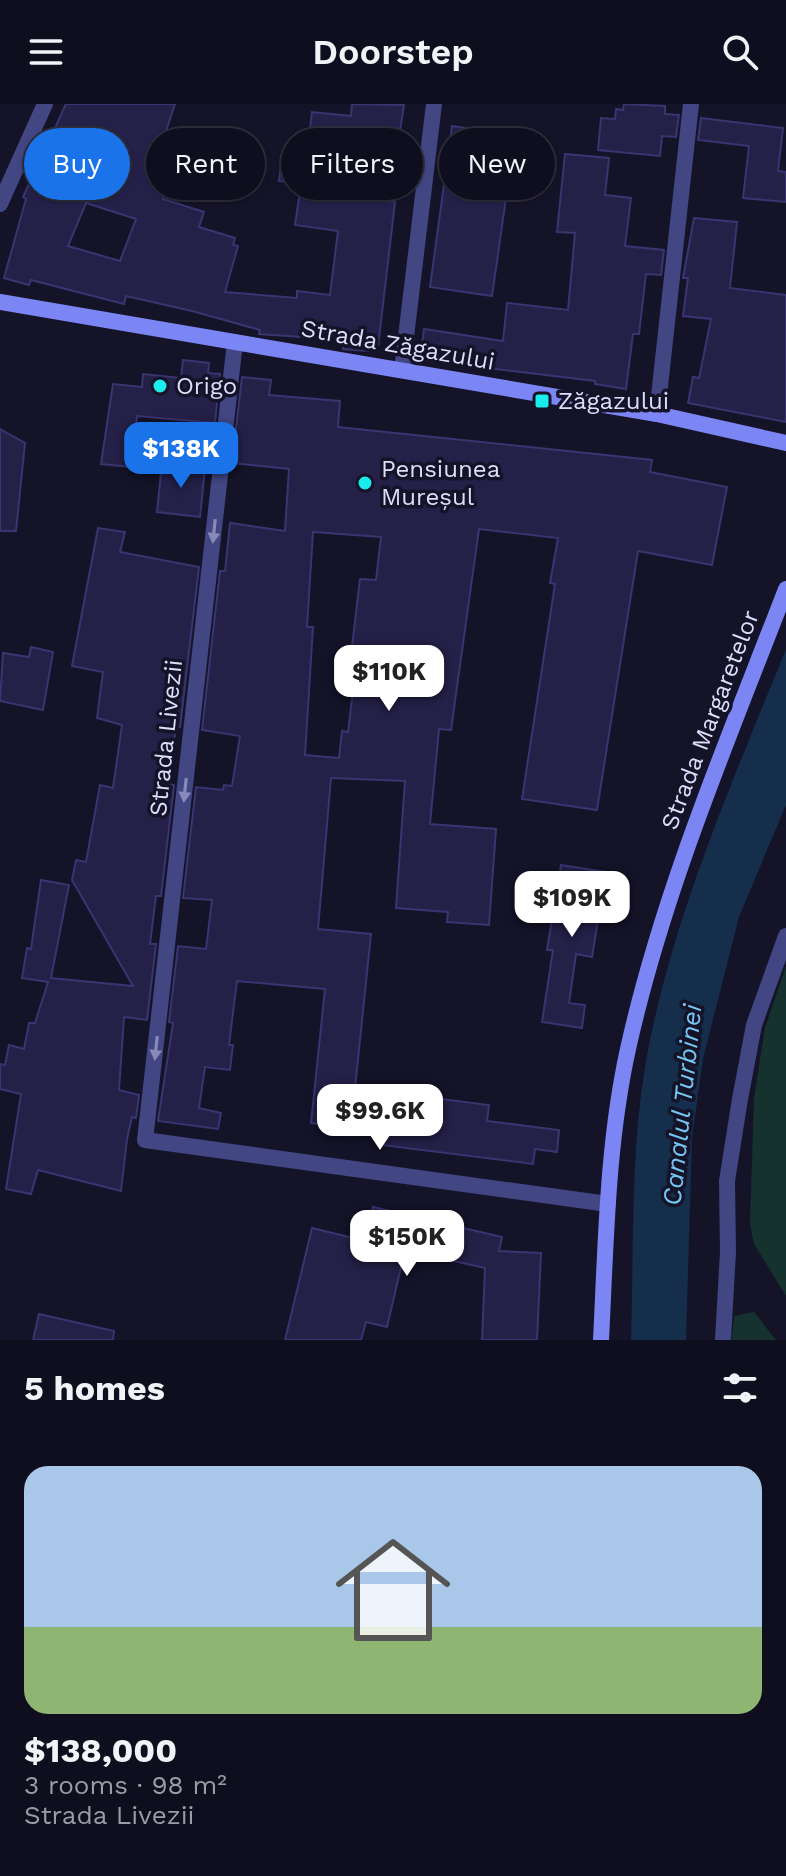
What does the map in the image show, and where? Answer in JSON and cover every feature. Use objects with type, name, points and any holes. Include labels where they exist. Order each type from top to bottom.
[{"type":"street","points":[[0,204],[45,104]]},
{"type":"street","points":[[402,370],[434,104]]},
{"type":"street","points":[[657,414],[691,104]]},
{"type":"street","name":"Strada Zăgazului","points":[[0,302],[657,414],[786,443]]},
{"type":"street","name":"Strada Livezii","points":[[235,342],[145,1140],[608,1204]]},
{"type":"street","name":"Strada Margaretelor","points":[[601,1340],[608,1204],[616,1119],[628,1049],[688,842],[786,589]]},
{"type":"street","points":[[723,1340],[728,1252],[727,1181],[737,1113],[754,1025],[786,936]]},
{"type":"green space","points":[[786,966],[786,1296],[754,1244],[750,1224],[754,1098],[765,1028]]},
{"type":"green space","points":[[754,1312],[776,1340],[732,1340],[734,1316]]},
{"type":"water","name":"Canalul Turbinei","points":[[786,649],[786,805],[739,917],[703,1059],[692,1138],[686,1340],[631,1340],[638,1121],[648,1050],[674,947],[707,846]]},
{"type":"building","points":[[66,104],[175,104],[167,128],[146,128],[146,200],[166,200],[204,212],[199,227],[235,238],[233,245],[238,246],[225,292],[297,298],[297,291],[330,295],[338,231],[295,225],[299,200],[395,202],[378,347],[368,351],[343,349],[344,340],[259,334],[260,330],[126,296],[124,304],[31,280],[29,285],[4,278],[26,200],[130,200],[130,128],[55,128]],"holes":[[[86,203],[136,219],[120,261],[68,246]]]},
{"type":"building","points":[[352,104],[404,105],[400,128],[310,128],[312,112],[351,116]]},
{"type":"building","points":[[624,104],[665,106],[665,114],[679,115],[676,137],[662,136],[660,156],[598,150],[601,118],[615,119],[616,109],[623,110]]},
{"type":"building","points":[[701,118],[783,128],[778,171],[786,172],[786,202],[743,198],[749,146],[698,140]]},
{"type":"building","points":[[565,154],[609,158],[605,195],[631,198],[625,246],[664,250],[661,275],[646,274],[639,334],[633,334],[626,389],[595,384],[595,381],[420,360],[424,329],[503,341],[507,303],[568,310],[575,233],[557,232]]},
{"type":"building","points":[[442,200],[506,200],[492,296],[430,287]]},
{"type":"building","points":[[694,218],[737,222],[730,288],[786,295],[786,422],[688,403],[693,377],[699,378],[711,319],[683,316],[688,278],[683,278]]},
{"type":"building","points":[[183,360],[209,363],[208,373],[220,374],[215,423],[137,416],[131,467],[101,464],[113,384],[142,387],[143,374],[181,378]]},
{"type":"building","points":[[242,377],[271,380],[269,395],[340,401],[338,427],[652,460],[650,472],[727,487],[712,565],[638,551],[597,810],[522,799],[555,584],[550,583],[558,538],[479,529],[451,730],[439,729],[430,824],[496,829],[489,925],[447,922],[448,912],[396,908],[405,781],[331,778],[318,929],[371,934],[355,1088],[489,1105],[487,1121],[559,1130],[557,1152],[535,1149],[533,1164],[382,1145],[384,1131],[311,1123],[325,989],[237,981],[229,1045],[233,1045],[230,1070],[205,1067],[199,1108],[221,1113],[218,1129],[158,1121],[173,1023],[169,1022],[178,946],[206,949],[212,900],[183,898],[196,787],[223,790],[224,785],[232,786],[240,736],[202,730],[220,571],[225,571],[230,523],[285,531],[289,469],[232,463]],"holes":[[[313,532],[381,537],[376,580],[360,579],[347,689],[353,690],[348,732],[342,731],[339,758],[305,755],[313,627],[307,627]]]},
{"type":"building","points":[[0,429],[25,443],[16,531],[0,531]]},
{"type":"building","points":[[162,463],[205,468],[200,517],[157,512]]},
{"type":"building","points":[[98,528],[125,532],[120,552],[199,567],[180,727],[176,727],[168,784],[174,785],[161,896],[156,896],[150,944],[156,944],[147,1020],[124,1017],[119,1090],[139,1095],[136,1118],[132,1117],[127,1139],[121,1191],[38,1170],[31,1194],[6,1189],[21,1094],[0,1089],[0,1064],[5,1065],[9,1045],[24,1049],[29,1023],[35,1023],[48,982],[22,978],[27,948],[31,949],[41,880],[69,885],[51,978],[133,986],[72,880],[76,860],[86,862],[100,785],[113,788],[122,725],[97,718],[103,672],[72,666]]},
{"type":"building","points":[[31,647],[53,652],[43,710],[0,701],[3,653],[29,657]]},
{"type":"building","points":[[561,865],[606,872],[592,957],[576,954],[569,1003],[585,1005],[582,1028],[542,1022],[553,950],[547,950]]},
{"type":"building","points":[[373,1207],[502,1237],[499,1251],[541,1253],[537,1340],[482,1340],[485,1268],[405,1250],[387,1327],[366,1322],[361,1340],[285,1340],[312,1228],[365,1241]]},
{"type":"building","points":[[39,1314],[114,1331],[113,1340],[33,1340]]},
{"type":"place","name":"Origo","points":[[160,386]]},
{"type":"place","name":"Zăgazului","points":[[542,401]]},
{"type":"place","name":"Pensiunea Mureșul","points":[[365,483]]}]
